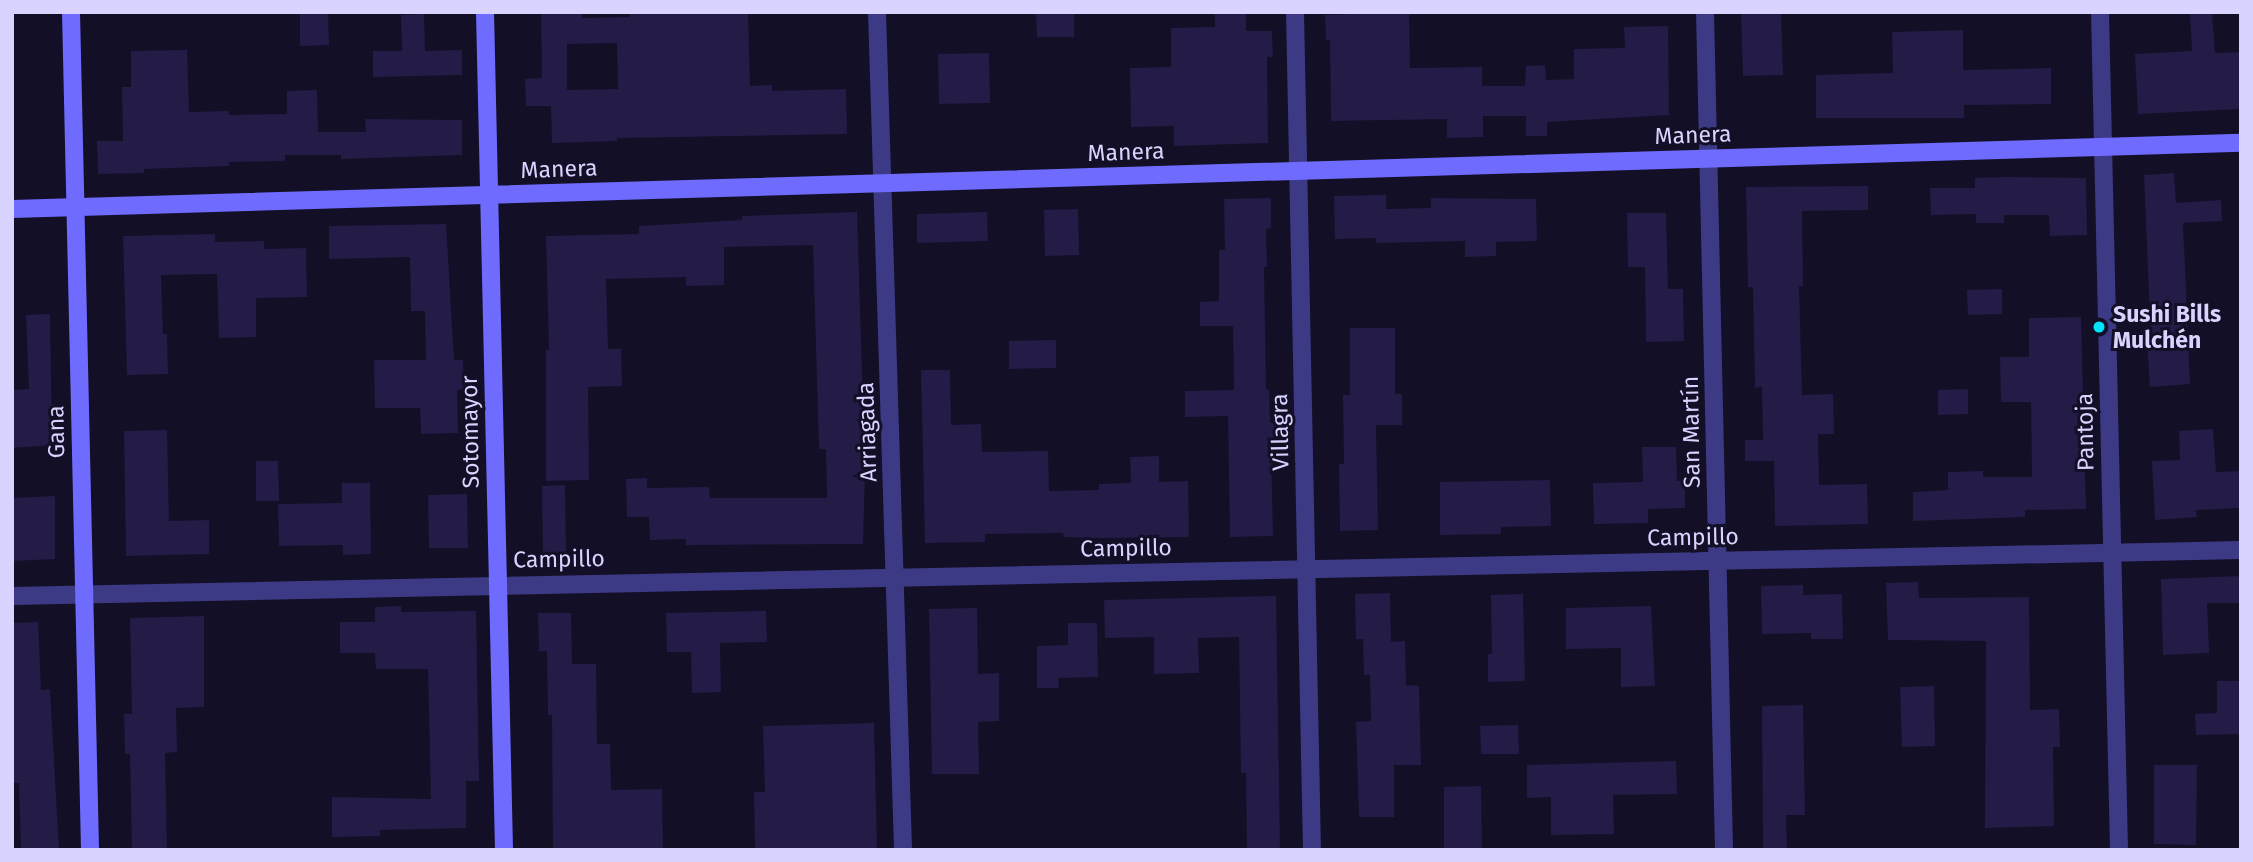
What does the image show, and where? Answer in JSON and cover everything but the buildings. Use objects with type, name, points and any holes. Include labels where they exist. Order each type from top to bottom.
[{"type":"main road","name":"Gana","points":[[71,12],[90,850]]},
{"type":"main road","name":"Sotomayor","points":[[485,12],[505,850]]},
{"type":"main road","name":"Manera","points":[[12,209],[2241,143]]},
{"type":"street","name":"Arriagada","points":[[877,12],[896,576],[902,850]]},
{"type":"street","name":"Villagra","points":[[1295,12],[1312,850]]},
{"type":"street","name":"San Martín","points":[[1705,12],[1724,850]]},
{"type":"street","name":"Pantoja","points":[[2100,12],[2119,850]]},
{"type":"street","name":"Campillo","points":[[12,596],[2241,550]]},
{"type":"place","name":"Sushi Bills Mulchén","points":[[2099,327]]}]
